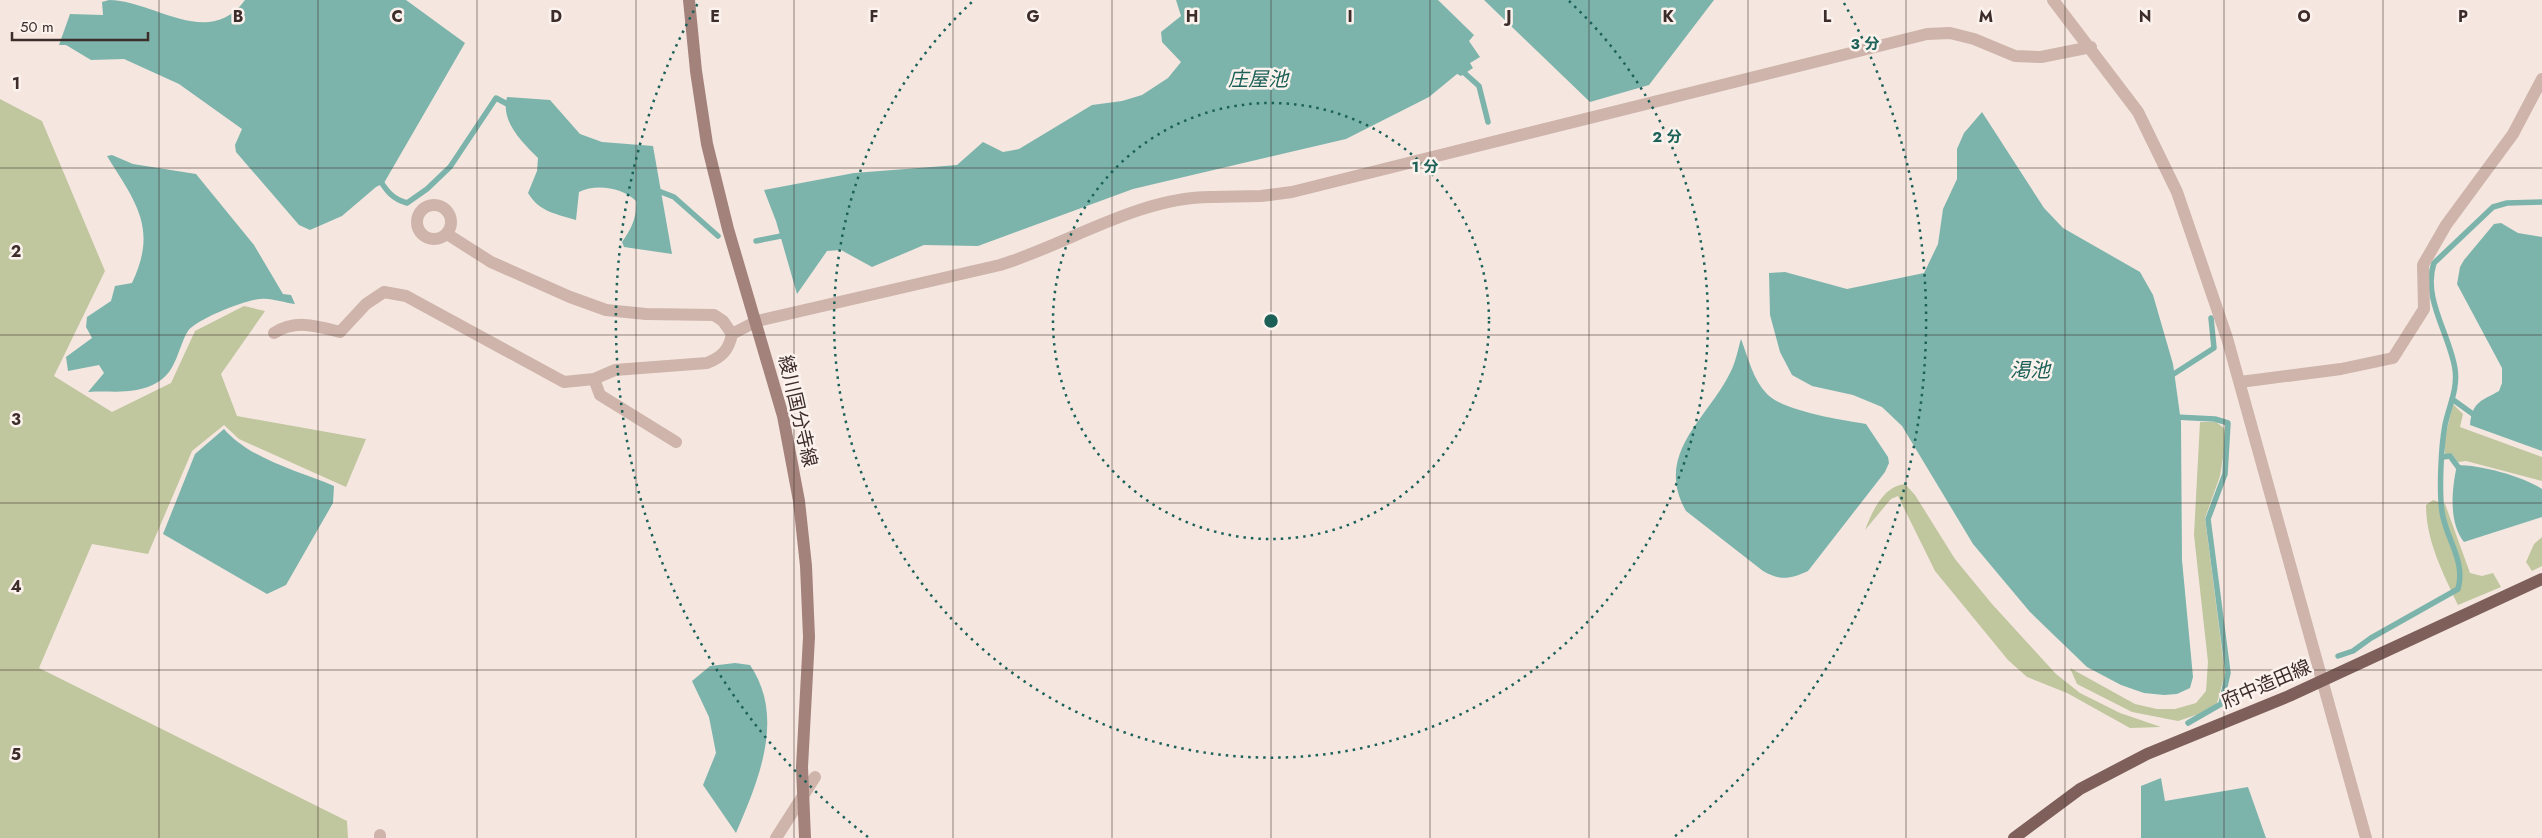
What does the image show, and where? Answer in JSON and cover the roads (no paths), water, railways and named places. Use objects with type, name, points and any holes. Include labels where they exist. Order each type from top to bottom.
[{"type":"main road","name":"綾川国分寺線","points":[[689,0],[696,71],[707,144],[728,229],[757,321],[783,416],[799,500],[806,566],[809,637],[802,795],[805,838]]},
{"type":"main road","name":"府中造田線","points":[[2014,838],[2080,789],[2147,754],[2321,681],[2542,579]]},
{"type":"street","points":[[2053,0],[2091,47],[2138,112],[2177,192],[2240,382],[2321,681],[2366,838]]},
{"type":"street","points":[[732,334],[757,321],[1000,265],[1034,254],[1121,217],[1186,197],[1261,196],[1292,192],[1927,34],[1950,33],[1974,39],[2015,56],[2041,57],[2091,47]]},
{"type":"street","points":[[2240,382],[2341,369],[2393,358],[2424,309],[2423,265],[2446,225],[2513,134],[2542,78]]},
{"type":"street","points":[[274,333],[283,327],[308,323],[340,332],[366,304],[384,292],[406,296],[564,382],[594,379],[615,370],[707,363],[720,358],[730,346],[732,334],[723,321],[714,315],[646,314],[606,310],[570,297],[491,262],[447,234]]},
{"type":"street","points":[[594,379],[600,395],[676,442]]},
{"type":"street","points":[[776,838],[802,795],[815,778]]},
{"type":"water","points":[[109,0],[126,2],[180,19],[198,22],[215,21],[231,14],[245,0],[406,0],[465,43],[384,183],[376,187],[342,216],[310,230],[299,225],[236,152],[235,145],[242,129],[179,84],[124,59],[91,60],[66,45],[59,45],[70,14],[103,15],[102,2]]},
{"type":"water","name":"庄屋池","points":[[1176,0],[1438,0],[1474,35],[1469,41],[1480,57],[1470,63],[1473,68],[1461,76],[1457,74],[1429,97],[1346,139],[1133,189],[978,246],[924,245],[872,267],[841,250],[827,251],[797,294],[776,221],[764,190],[854,173],[957,165],[983,142],[1003,152],[1019,149],[1092,105],[1122,101],[1142,95],[1168,78],[1181,62],[1162,42],[1161,32],[1181,16]]},
{"type":"water","points":[[1484,0],[1714,0],[1649,85],[1590,102]]},
{"type":"water","points":[[507,97],[550,100],[580,134],[602,142],[653,146],[672,254],[624,247],[622,242],[633,223],[636,213],[636,201],[617,190],[602,187],[579,192],[576,220],[555,214],[537,204],[528,193],[537,171],[538,158],[519,138],[510,123],[506,106]]},
{"type":"water","name":"渇池","points":[[1982,112],[2044,208],[2063,228],[2140,272],[2153,295],[2173,364],[2181,422],[2182,560],[2193,677],[2190,688],[2177,694],[2144,693],[2121,685],[2087,667],[2030,612],[1973,544],[1902,426],[1882,407],[1853,395],[1812,386],[1792,375],[1780,352],[1770,315],[1769,273],[1785,272],[1847,289],[1924,273],[1938,244],[1943,209],[1957,179],[1957,149],[1964,133]]},
{"type":"water","points":[[112,155],[133,164],[196,174],[254,245],[283,294],[291,295],[295,304],[261,299],[245,302],[222,311],[200,321],[188,331],[169,372],[158,382],[132,391],[88,392],[104,373],[99,365],[68,371],[66,357],[92,338],[86,327],[87,317],[111,301],[115,286],[132,283],[140,264],[143,247],[143,231],[135,202],[107,156]]},
{"type":"water","points":[[2501,223],[2518,233],[2542,237],[2542,451],[2470,425],[2473,411],[2478,403],[2499,391],[2502,383],[2502,368],[2457,284],[2460,267],[2464,260],[2494,224]]},
{"type":"water","points":[[1741,339],[1754,375],[1767,394],[1775,400],[1799,410],[1866,424],[1888,457],[1889,463],[1885,472],[1808,571],[1796,576],[1780,578],[1763,571],[1686,511],[1678,490],[1676,471],[1680,454],[1688,437],[1731,371]]},
{"type":"water","points":[[224,429],[247,448],[261,456],[334,486],[333,503],[286,585],[267,594],[163,534],[195,454]]},
{"type":"water","points":[[2457,465],[2467,465],[2501,472],[2534,484],[2542,489],[2542,517],[2464,542],[2455,525],[2453,515],[2453,494]]},
{"type":"water","points":[[735,663],[750,665],[761,685],[766,706],[767,728],[760,771],[736,833],[703,785],[716,753],[709,717],[692,681],[710,666]]},
{"type":"water","points":[[2161,778],[2165,801],[2248,787],[2266,838],[2141,838],[2141,786]]},
{"type":"waterway","points":[[1460,69],[1479,86],[1488,122]]},
{"type":"waterway","points":[[379,179],[390,194],[407,203],[427,189],[450,167],[496,98],[511,106]]},
{"type":"waterway","points":[[656,190],[674,197],[718,236]]},
{"type":"waterway","points":[[2338,656],[2353,651],[2371,638],[2458,589],[2460,579],[2458,559],[2444,522],[2441,492],[2444,434],[2456,376],[2452,356],[2434,303],[2431,276],[2434,263],[2493,207],[2507,203],[2542,202]]},
{"type":"waterway","points":[[756,241],[786,235]]},
{"type":"waterway","points":[[2169,377],[2214,348],[2211,318]]},
{"type":"waterway","points":[[2452,399],[2477,417]]},
{"type":"waterway","points":[[2175,417],[2215,419],[2228,423],[2225,474],[2208,519],[2228,673],[2221,704],[2188,723]]},
{"type":"waterway","points":[[2443,457],[2450,456],[2461,471]]}]
